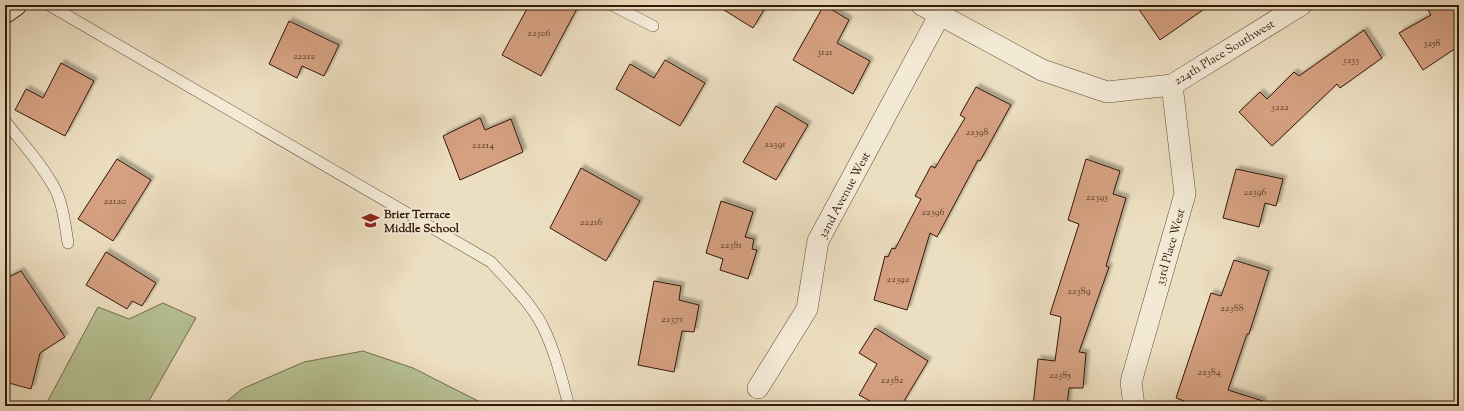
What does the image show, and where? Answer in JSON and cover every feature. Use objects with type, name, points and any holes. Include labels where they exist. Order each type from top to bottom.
[{"type":"main road","points":[[5,12],[15,5]]},
{"type":"street","name":"224th Place Southwest","points":[[936,8],[1042,70],[1107,92],[1172,85],[1301,5]]},
{"type":"street","name":"32nd Avenue West","points":[[758,388],[807,309],[818,241],[936,8]]},
{"type":"street","name":"33rd Place West","points":[[1134,406],[1131,382],[1185,194],[1172,85]]},
{"type":"lane","points":[[49,5],[492,262],[524,298],[543,326],[562,379],[569,406]]},
{"type":"lane","points":[[612,5],[653,26]]},
{"type":"lane","points":[[5,121],[35,159],[55,189],[63,216],[68,243]]},
{"type":"green space","points":[[163,303],[196,318],[146,406],[45,406],[98,307],[129,319]]},
{"type":"green space","points":[[363,351],[413,368],[488,406],[221,406],[242,389],[304,362]]},
{"type":"building","points":[[529,5],[579,5],[541,76],[502,55]]},
{"type":"building","points":[[716,5],[767,5],[753,28]]},
{"type":"building","points":[[824,5],[849,20],[837,43],[870,61],[853,94],[793,60]]},
{"type":"building","points":[[1136,5],[1210,5],[1160,40]]},
{"type":"building","points":[[1425,5],[1459,5],[1459,46],[1423,70],[1399,33],[1431,15]]},
{"type":"building","points":[[289,21],[339,45],[324,76],[302,66],[297,78],[269,64]]},
{"type":"building","points":[[1364,30],[1382,58],[1340,88],[1337,84],[1272,146],[1239,112],[1260,92],[1267,99],[1294,72],[1299,76]]},
{"type":"building","points":[[665,60],[705,83],[680,126],[616,89],[630,64],[654,78]]},
{"type":"building","points":[[61,63],[94,81],[65,136],[15,110],[26,89],[43,98]]},
{"type":"building","points":[[976,87],[1011,105],[980,161],[978,160],[937,237],[930,233],[907,310],[874,300],[885,256],[888,257],[892,248],[895,249],[921,199],[915,196],[931,166],[935,168],[965,118],[960,115]]},
{"type":"building","points":[[776,106],[808,125],[776,180],[743,162]]},
{"type":"building","points":[[480,118],[485,130],[511,119],[523,152],[460,180],[443,136]]},
{"type":"building","points":[[117,159],[151,180],[113,241],[78,219]]},
{"type":"building","points":[[1086,159],[1120,171],[1113,194],[1126,198],[1106,266],[1109,267],[1079,352],[1086,353],[1083,388],[1069,388],[1067,406],[1033,406],[1038,359],[1055,361],[1061,317],[1050,314],[1079,224],[1068,220]]},
{"type":"building","points":[[581,168],[640,201],[606,261],[550,228]]},
{"type":"building","points":[[1236,169],[1283,179],[1276,206],[1265,203],[1259,227],[1223,218]]},
{"type":"building","points":[[721,201],[753,212],[745,237],[754,239],[752,249],[757,250],[748,279],[720,270],[723,259],[706,253]]},
{"type":"building","points":[[106,252],[156,283],[142,306],[132,301],[127,309],[86,285]]},
{"type":"building","points":[[1234,260],[1269,271],[1249,334],[1247,334],[1228,390],[1263,401],[1262,406],[1197,406],[1176,398],[1211,293],[1221,296]]},
{"type":"building","points":[[21,271],[65,337],[40,353],[31,389],[5,382],[5,359],[7,351],[5,347],[5,279]]},
{"type":"building","points":[[654,281],[681,286],[679,300],[699,305],[694,332],[682,331],[674,372],[638,365]]},
{"type":"building","points":[[875,328],[928,361],[901,406],[879,406],[859,395],[877,364],[859,353]]},
{"type":"place","name":"Brier Terrace Middle School","points":[[371,221]]}]
